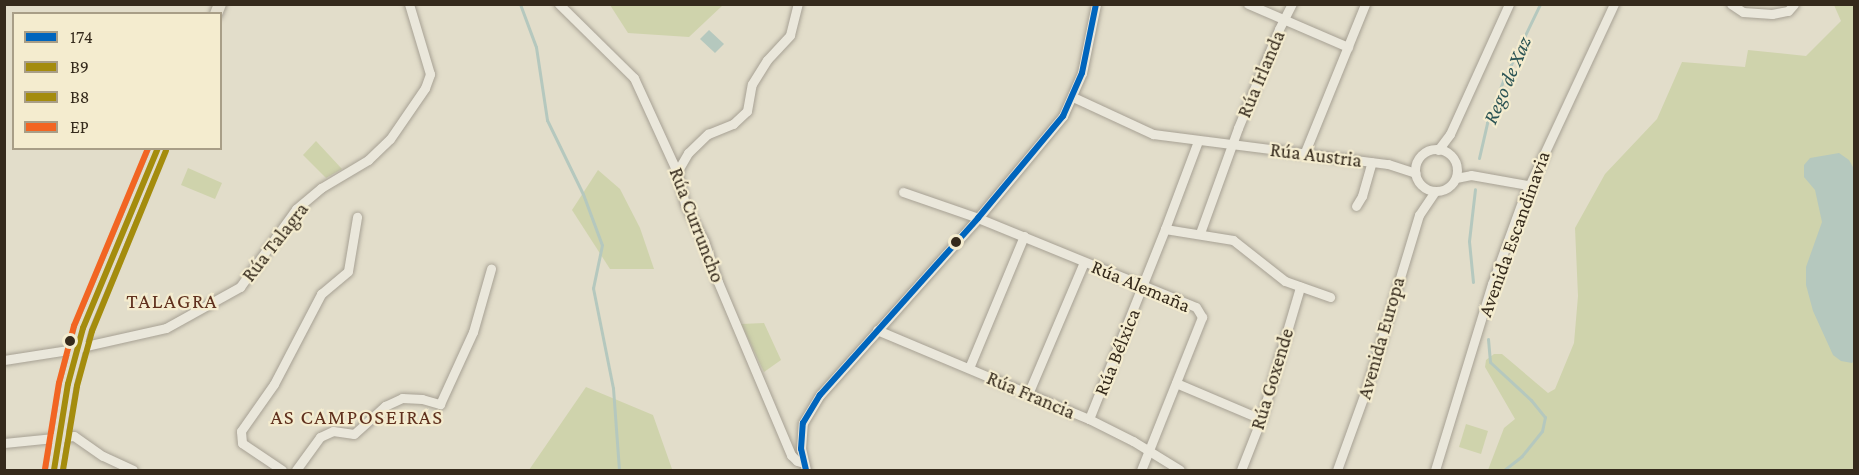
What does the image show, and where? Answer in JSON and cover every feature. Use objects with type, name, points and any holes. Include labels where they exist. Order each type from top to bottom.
[{"type":"main road","points":[[54,471],[77,348],[98,286],[157,150]]},
{"type":"street","name":"Rúa Talagra","points":[[4,360],[77,348],[165,328],[240,287],[296,209],[321,188],[368,160],[390,139],[409,115],[425,88],[430,74],[409,4]]},
{"type":"street","name":"Rúa Curruncho","points":[[559,4],[634,78],[677,172],[685,204],[704,241],[718,282],[791,455],[805,467]]},
{"type":"street","points":[[677,172],[688,153],[708,134],[733,124],[747,111],[752,84],[767,60],[790,35],[798,4]]},
{"type":"street","points":[[805,467],[801,436],[808,411],[978,218],[1063,116],[1082,73],[1096,4]]},
{"type":"street","points":[[1248,4],[1348,47]]},
{"type":"street","name":"Rúa Irlanda","points":[[1233,145],[1292,4]]},
{"type":"street","points":[[1305,152],[1365,4]]},
{"type":"street","points":[[1443,151],[1509,4]]},
{"type":"street","name":"Avenida Escandinavia","points":[[1436,471],[1492,284],[1528,185],[1614,4]]},
{"type":"street","points":[[1731,4],[1743,12],[1772,14],[1788,10],[1794,4]]},
{"type":"street","points":[[1072,97],[1153,134],[1233,145],[1200,233]]},
{"type":"street","points":[[1144,285],[1198,141]]},
{"type":"street","name":"Rúa Austria","points":[[1233,145],[1305,152],[1416,168]]},
{"type":"street","points":[[1443,151],[1454,158],[1456,167],[1456,178],[1448,188],[1435,191],[1424,187],[1416,168],[1427,152],[1443,151]]},
{"type":"street","points":[[1356,206],[1362,196],[1372,162]]},
{"type":"street","points":[[1456,167],[1471,175],[1528,185]]},
{"type":"street","points":[[1456,178],[1471,175]]},
{"type":"street","name":"Avenida Europa","points":[[1337,471],[1367,387],[1391,302],[1423,206],[1424,187]]},
{"type":"street","name":"Avenida Europa","points":[[1423,206],[1435,191]]},
{"type":"street","name":"Rúa Alemaña","points":[[903,192],[978,218],[1196,306],[1202,317],[1141,471]]},
{"type":"street","points":[[282,471],[242,443],[241,431],[274,384],[295,339],[321,294],[348,271],[357,217]]},
{"type":"street","points":[[1165,229],[1233,240],[1285,281],[1330,297]]},
{"type":"street","points":[[969,368],[1024,236]]},
{"type":"street","points":[[1028,394],[1084,261]]},
{"type":"street","points":[[296,471],[320,436],[333,431],[354,434],[385,406],[402,398],[422,399],[440,404],[473,332],[491,269]]},
{"type":"street","name":"Rúa Bélxica","points":[[1089,419],[1144,285]]},
{"type":"street","name":"Rúa Goxende","points":[[1241,471],[1261,419],[1300,286]]},
{"type":"street","name":"Rúa Francia","points":[[877,330],[1089,419],[1149,450],[1180,471]]},
{"type":"street","points":[[1176,383],[1261,419]]},
{"type":"street","points":[[4,443],[74,435],[103,456],[133,471]]},
{"type":"green space","points":[[610,5],[723,5],[689,37],[628,33]]},
{"type":"green space","points":[[1834,5],[1854,5],[1854,470],[1488,470],[1504,428],[1515,419],[1485,367],[1486,360],[1494,354],[1502,354],[1548,393],[1555,389],[1574,343],[1578,296],[1575,228],[1605,174],[1657,119],[1682,62],[1745,67],[1748,50],[1806,56],[1841,21]]},
{"type":"green space","points":[[316,141],[342,169],[326,178],[303,155]]},
{"type":"green space","points":[[188,168],[222,183],[215,199],[181,185]]},
{"type":"green space","points":[[598,170],[620,189],[640,228],[654,269],[610,269],[572,210]]},
{"type":"green space","points":[[764,323],[781,360],[764,372],[741,324]]},
{"type":"green space","points":[[586,387],[653,415],[672,469],[675,470],[529,470]]},
{"type":"green space","points":[[1466,424],[1488,431],[1481,454],[1459,447]]},
{"type":"shaded area","points":[[709,30],[724,44],[715,53],[700,39]]},
{"type":"shaded area","points":[[1839,153],[1849,160],[1854,169],[1854,361],[1852,363],[1841,361],[1833,355],[1813,311],[1806,285],[1806,267],[1822,222],[1815,190],[1804,177],[1804,165],[1810,158]]},
{"type":"waterway","points":[[520,4],[536,47],[547,120],[583,194],[602,245],[593,288],[613,388],[619,470]]},
{"type":"waterway","name":"Rego de Xaz","points":[[1479,158],[1487,122],[1503,81],[1540,4]]},
{"type":"waterway","name":"Rego de Xaz","points":[[1473,282],[1469,241],[1475,189]]},
{"type":"waterway","name":"Rego de Xaz","points":[[1488,339],[1490,362],[1531,400],[1545,417],[1542,431],[1522,456],[1504,470]]},
{"type":"transit line","name":"174","points":[[806,470],[801,449],[803,423],[820,395],[978,218],[1063,116],[1082,73],[1096,4]]},
{"type":"transit line","name":"EP","points":[[45,469],[59,383],[74,326],[147,150]]},
{"type":"transit line","name":"B9","points":[[54,470],[68,384],[83,328],[157,150]]},
{"type":"transit line","name":"B8","points":[[63,470],[77,386],[92,331],[166,151]]},
{"type":"district","name":"TALAGRA","points":[[172,301]]},
{"type":"district","name":"AS CAMPOSEIRAS","points":[[357,417]]}]
